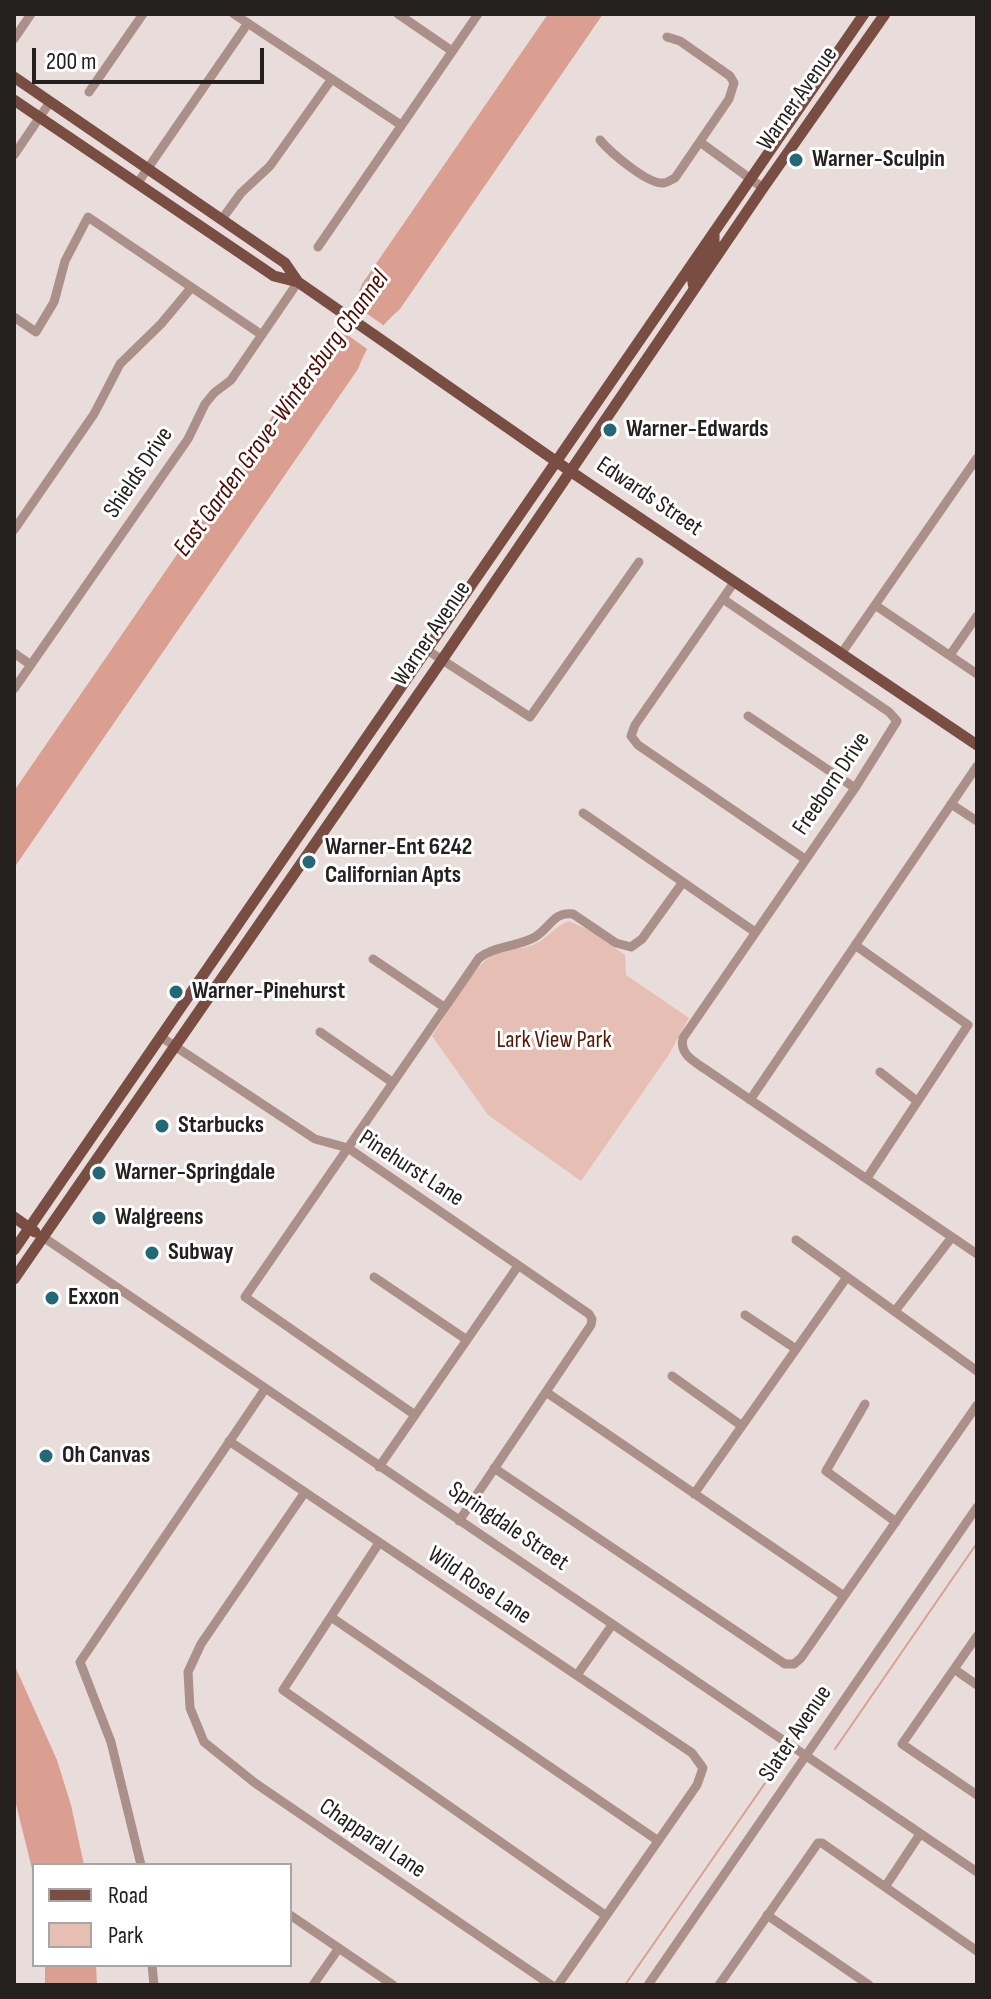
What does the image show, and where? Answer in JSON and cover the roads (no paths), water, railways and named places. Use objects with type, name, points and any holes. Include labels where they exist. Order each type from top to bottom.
[{"type":"main road","name":"Warner Avenue","points":[[14,1250],[864,14]]},
{"type":"main road","name":"Warner Avenue","points":[[14,1279],[885,14]]},
{"type":"main road","name":"Edwards Street","points":[[14,77],[285,263],[298,282],[342,313],[977,745]]},
{"type":"main road","name":"Edwards Street","points":[[14,100],[274,276],[298,282]]},
{"type":"main road","points":[[694,288],[692,277],[714,245],[714,231]]},
{"type":"main road","points":[[657,343],[663,321],[681,295],[681,279]]},
{"type":"main road","points":[[100,1152],[95,1145],[118,1111],[123,1092]]},
{"type":"main road","name":"Springdale Street","points":[[14,1217],[43,1237]]},
{"type":"street","points":[[14,39],[31,14]]},
{"type":"street","points":[[89,92],[143,14]]},
{"type":"street","points":[[234,14],[401,125]]},
{"type":"street","points":[[398,14],[452,51]]},
{"type":"street","points":[[318,247],[478,14]]},
{"type":"street","points":[[137,184],[248,23]]},
{"type":"street","points":[[600,140],[611,153],[653,181],[665,183],[675,178],[729,99],[734,83],[730,76],[680,41],[667,37]]},
{"type":"street","points":[[222,219],[241,193],[270,166],[331,80]]},
{"type":"street","points":[[14,155],[50,102]]},
{"type":"street","points":[[700,142],[763,188]]},
{"type":"street","points":[[14,317],[36,332],[54,302],[65,261],[88,217],[262,335]]},
{"type":"street","name":"Shields Drive","points":[[14,689],[188,439],[205,404],[231,380],[298,282]]},
{"type":"street","points":[[14,530],[94,414],[120,364],[161,324],[191,288]]},
{"type":"street","points":[[841,654],[977,458]]},
{"type":"street","points":[[427,650],[530,717],[639,562]]},
{"type":"street","points":[[735,581],[635,725],[631,736],[638,745],[805,859]]},
{"type":"street","name":"Freeborn Drive","points":[[723,599],[894,715],[897,721],[855,788],[683,1038],[681,1046],[689,1058],[750,1100]]},
{"type":"street","points":[[875,605],[977,674]]},
{"type":"street","points":[[950,655],[977,616]]},
{"type":"street","points":[[14,653],[31,665]]},
{"type":"street","points":[[748,716],[855,788]]},
{"type":"street","points":[[977,766],[750,1100],[977,1254]]},
{"type":"street","points":[[951,804],[977,821]]},
{"type":"street","points":[[583,813],[755,932]]},
{"type":"street","points":[[415,1415],[245,1297],[470,967],[489,951],[536,936],[558,915],[567,913],[616,943],[631,947],[642,939],[683,882]]},
{"type":"street","points":[[855,945],[968,1025],[867,1178]]},
{"type":"street","points":[[373,959],[444,1007]]},
{"type":"street","points":[[320,1032],[392,1082]]},
{"type":"street","name":"Pinehurst Lane","points":[[161,1037],[315,1139],[348,1148],[589,1314],[591,1325],[546,1392]]},
{"type":"street","points":[[880,1072],[917,1101]]},
{"type":"street","name":"Springdale Street","points":[[43,1237],[977,1872]]},
{"type":"street","points":[[895,1311],[952,1237]]},
{"type":"street","points":[[796,1240],[977,1371]]},
{"type":"street","points":[[379,1467],[518,1266]]},
{"type":"street","points":[[374,1277],[467,1340]]},
{"type":"street","points":[[694,1494],[847,1277]]},
{"type":"street","points":[[745,1315],[796,1349]]},
{"type":"street","points":[[672,1376],[742,1426]]},
{"type":"street","points":[[141,1863],[111,1742],[80,1662],[265,1389]]},
{"type":"street","points":[[459,1521],[546,1392],[844,1596]]},
{"type":"street","points":[[865,1404],[826,1471],[896,1522]]},
{"type":"street","points":[[494,1468],[785,1664],[794,1664],[977,1405]]},
{"type":"street","name":"Wild Rose Lane","points":[[229,1441],[692,1753],[703,1768],[697,1785],[657,1840]]},
{"type":"street","name":"Chapparal Lane","points":[[305,1492],[201,1644],[188,1672],[190,1708],[204,1742],[255,1783],[551,1985]]},
{"type":"street","name":"Slater Avenue","points":[[648,1985],[977,1507]]},
{"type":"street","points":[[379,1543],[283,1690],[605,1915]]},
{"type":"street","points":[[331,1617],[657,1840],[558,1985]]},
{"type":"street","points":[[577,1675],[612,1625]]},
{"type":"street","points":[[977,1636],[902,1744],[977,1795]]},
{"type":"street","points":[[954,1669],[977,1685]]},
{"type":"street","points":[[885,1887],[920,1834]]},
{"type":"street","points":[[719,1985],[818,1843],[977,1951]]},
{"type":"street","points":[[767,1915],[869,1985]]},
{"type":"street","points":[[292,1916],[393,1985]]},
{"type":"street","points":[[313,1985],[339,1948]]},
{"type":"waterway","points":[[835,1749],[977,1543]]},
{"type":"waterway","points":[[625,1985],[770,1776]]},
{"type":"place","name":"Warner-Sculpin","points":[[796,160]]},
{"type":"place","name":"Warner-Edwards","points":[[610,430]]},
{"type":"place","name":"Warner-Ent 6242 Californian Apts","points":[[309,862]]},
{"type":"place","name":"Warner-Pinehurst","points":[[176,992]]},
{"type":"place","name":"Starbucks","points":[[162,1126]]},
{"type":"place","name":"Warner-Springdale","points":[[99,1173]]},
{"type":"place","name":"Walgreens","points":[[99,1218]]},
{"type":"place","name":"Subway","points":[[152,1253]]},
{"type":"place","name":"Exxon","points":[[52,1298]]},
{"type":"place","name":"Oh Canvas","points":[[46,1456]]},
{"type":"water label","name":"East Garden Grove-Wintersburg Channel","points":[[282,414]]},
{"type":"park label","name":"Lark View Park","points":[[554,1041]]}]
